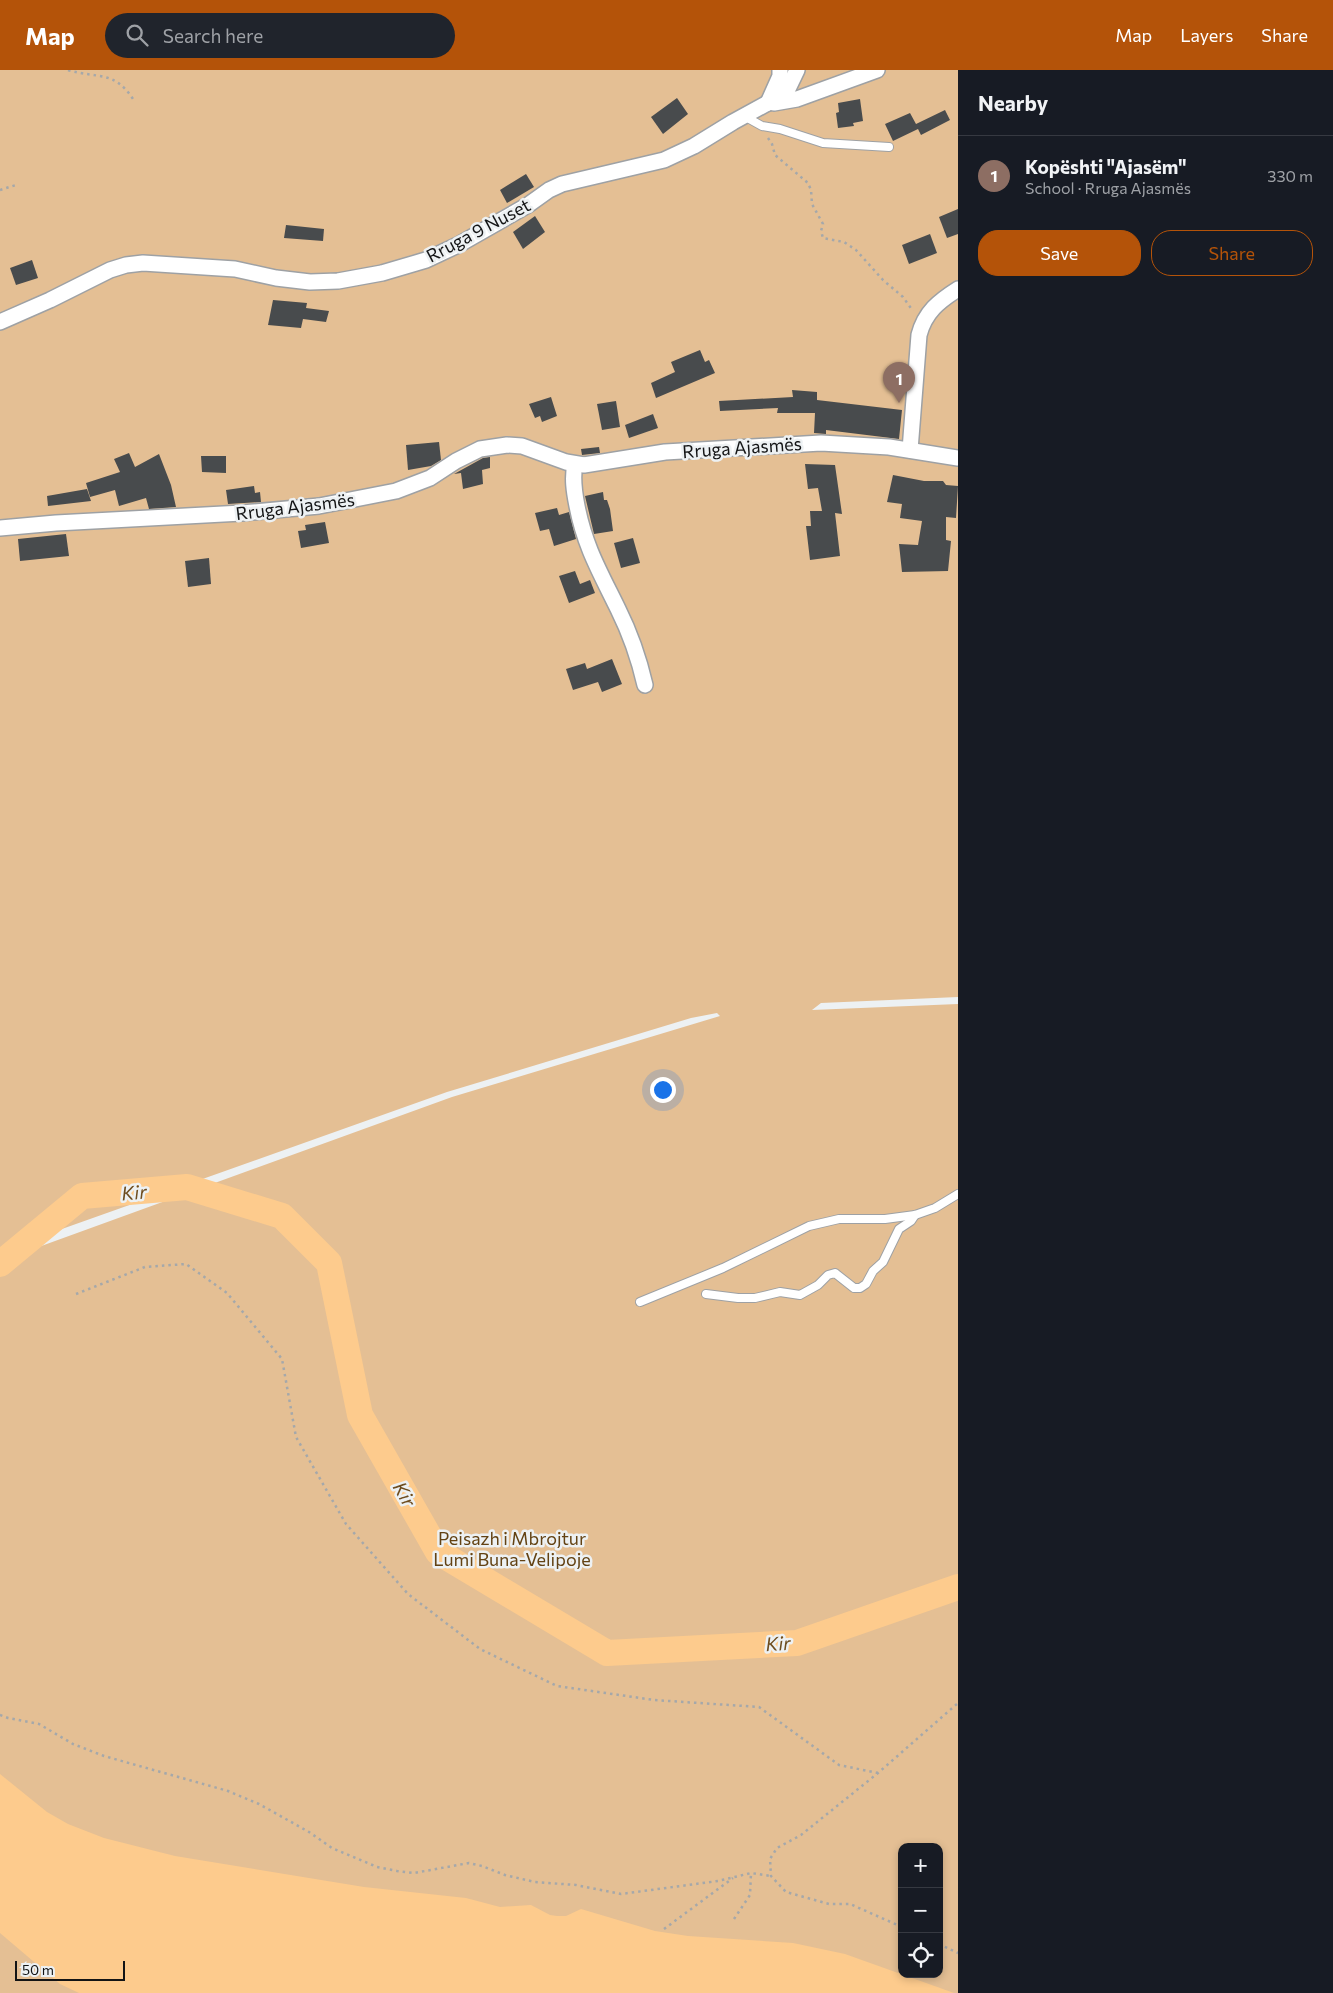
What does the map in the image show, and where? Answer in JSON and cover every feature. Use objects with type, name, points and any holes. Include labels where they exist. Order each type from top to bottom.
[{"type":"street","points":[[768,103],[780,76],[780,70]]},
{"type":"street","points":[[768,103],[786,93],[797,70]]},
{"type":"street","points":[[768,103],[797,99],[877,70]]},
{"type":"street","name":"Rruga 9 Nuset","points":[[0,322],[110,270],[143,263],[235,270],[310,282],[338,281],[382,273],[426,260],[458,245],[528,205],[549,190],[575,180],[664,160],[694,146],[768,103]]},
{"type":"street","points":[[910,450],[919,335],[923,321],[932,308],[951,302],[958,289]]},
{"type":"street","name":"Rruga Ajasmës","points":[[0,528],[56,523],[242,513],[318,506],[374,496],[403,488],[430,478],[456,461],[480,449],[493,446],[522,446],[575,464],[598,464],[665,452],[821,443],[845,443],[910,450],[958,458]]},
{"type":"street","points":[[575,464],[573,475],[576,497],[586,541],[594,562],[619,609],[633,645],[645,685]]},
{"type":"lane","points":[[744,116],[762,126],[824,143],[889,147]]},
{"type":"lane","points":[[640,1302],[723,1268],[809,1226],[839,1219],[885,1219],[915,1215],[935,1208],[958,1194]]},
{"type":"lane","points":[[706,1294],[738,1298],[755,1298],[780,1292],[793,1296],[800,1295],[818,1285],[831,1273],[838,1275],[854,1288],[860,1288],[866,1284],[873,1272],[883,1262],[899,1229],[911,1221],[915,1215]]},
{"type":"path","points":[[68,70],[103,72],[115,77],[129,91],[133,98]]},
{"type":"path","points":[[766,135],[772,144],[775,155],[810,186],[812,204],[823,224],[821,235],[823,238],[844,242],[856,250],[883,280],[903,297],[923,321]]},
{"type":"path","points":[[0,190],[16,185]]},
{"type":"path","points":[[76,1294],[145,1267],[186,1264],[227,1293],[282,1359],[296,1437],[346,1524],[408,1594],[480,1649],[556,1686],[654,1700],[759,1707],[839,1765],[878,1773]]},
{"type":"path","points":[[771,1876],[770,1859],[777,1848],[801,1835],[878,1773],[958,1703]]},
{"type":"path","points":[[0,1715],[39,1724],[73,1744],[104,1756],[228,1791],[259,1804],[309,1832],[332,1848],[377,1867],[397,1872],[414,1873],[469,1863],[505,1875],[535,1882],[576,1885],[621,1894],[718,1881],[750,1873],[771,1876],[786,1892],[829,1904],[850,1904],[898,1925]]},
{"type":"path","points":[[734,1919],[750,1895],[750,1873]]},
{"type":"path","points":[[664,1929],[734,1877]]},
{"type":"path","points":[[943,1946],[958,1953]]},
{"type":"green space","name":"Peisazh i Mbrojtur Lumi Buna-Velipoje","points":[[0,70],[958,70],[958,997],[821,1003],[812,1010],[958,1004],[958,1993],[0,1993],[0,1261],[452,1097],[720,1016],[717,1013],[691,1018],[447,1092],[0,1251]]},
{"type":"shaded area","points":[[0,1774],[47,1812],[68,1824],[104,1838],[175,1856],[364,1887],[466,1898],[500,1907],[531,1905],[550,1915],[557,1916],[566,1916],[581,1909],[655,1931],[688,1936],[793,1943],[845,1954],[898,1973],[898,1978],[912,1978],[954,1993],[79,1993],[60,1984],[0,1933]]},
{"type":"building","points":[[677,98],[688,114],[663,134],[651,117]]},
{"type":"building","points":[[860,99],[863,121],[853,123],[854,126],[838,128],[836,113],[839,112],[838,103]]},
{"type":"building","points":[[945,110],[950,120],[921,135],[918,129],[893,141],[885,124],[910,113],[916,124]]},
{"type":"building","points":[[526,174],[534,187],[507,203],[500,190]]},
{"type":"building","points":[[958,209],[958,234],[947,238],[939,217]]},
{"type":"building","points":[[535,216],[545,232],[523,249],[513,232]]},
{"type":"building","points":[[286,225],[324,229],[323,241],[284,238]]},
{"type":"building","points":[[930,234],[937,253],[909,264],[902,245]]},
{"type":"building","points":[[32,260],[38,278],[16,285],[10,268]]},
{"type":"building","points":[[273,300],[307,303],[306,308],[329,311],[326,322],[303,319],[301,328],[268,325]]},
{"type":"building","points":[[700,350],[705,362],[709,360],[715,373],[656,398],[651,383],[675,372],[671,362]]},
{"type":"building","points":[[792,390],[817,392],[817,400],[902,410],[899,439],[826,430],[826,434],[814,433],[815,413],[777,413],[778,408],[720,411],[719,401],[793,397]]},
{"type":"building","points":[[551,397],[557,416],[542,422],[540,416],[535,418],[529,404]]},
{"type":"building","points":[[616,401],[620,427],[602,430],[597,404]]},
{"type":"building","points":[[653,414],[658,428],[629,438],[625,425]]},
{"type":"building","points":[[439,442],[441,460],[431,466],[408,470],[406,445]]},
{"type":"building","points":[[599,447],[600,453],[582,455],[581,449]]},
{"type":"building","points":[[129,453],[135,467],[159,454],[171,485],[176,507],[149,509],[146,498],[119,506],[115,490],[90,497],[86,483],[120,472],[114,459]]},
{"type":"building","points":[[201,456],[226,456],[226,473],[202,472]]},
{"type":"building","points":[[490,457],[490,468],[482,470],[483,484],[463,489],[461,473],[454,474],[483,458]]},
{"type":"building","points":[[805,464],[835,465],[842,514],[835,513],[840,556],[810,560],[806,526],[811,526],[810,511],[822,511],[818,488],[808,489]]},
{"type":"building","points":[[893,475],[924,481],[943,481],[946,485],[958,486],[956,518],[946,517],[946,540],[951,541],[948,571],[902,572],[899,544],[918,545],[922,521],[900,518],[902,504],[887,502]]},
{"type":"building","points":[[254,486],[255,493],[260,492],[261,502],[228,504],[226,490]]},
{"type":"building","points":[[87,489],[91,501],[48,506],[47,496]]},
{"type":"building","points":[[603,492],[604,500],[607,500],[610,509],[613,531],[594,534],[585,496]]},
{"type":"building","points":[[557,508],[559,515],[569,512],[576,539],[554,546],[549,529],[540,531],[535,513]]},
{"type":"building","points":[[325,522],[329,543],[301,548],[298,531],[306,530],[305,525]]},
{"type":"building","points":[[66,534],[69,556],[20,561],[18,539]]},
{"type":"building","points":[[633,538],[640,563],[621,568],[614,543]]},
{"type":"building","points":[[209,558],[211,584],[188,587],[185,561]]},
{"type":"building","points":[[575,571],[580,584],[590,580],[595,593],[569,603],[559,576]]},
{"type":"building","points":[[612,659],[622,684],[602,692],[598,682],[573,690],[566,669],[585,663],[587,669]]},
{"type":"waterway","name":"Kir","points":[[0,1264],[82,1196],[187,1187],[282,1216],[329,1263],[360,1415],[438,1552],[607,1653],[797,1643],[958,1587]]},
{"type":"place","name":"Kopështi \"Ajasëm\"","points":[[899,403]]}]
